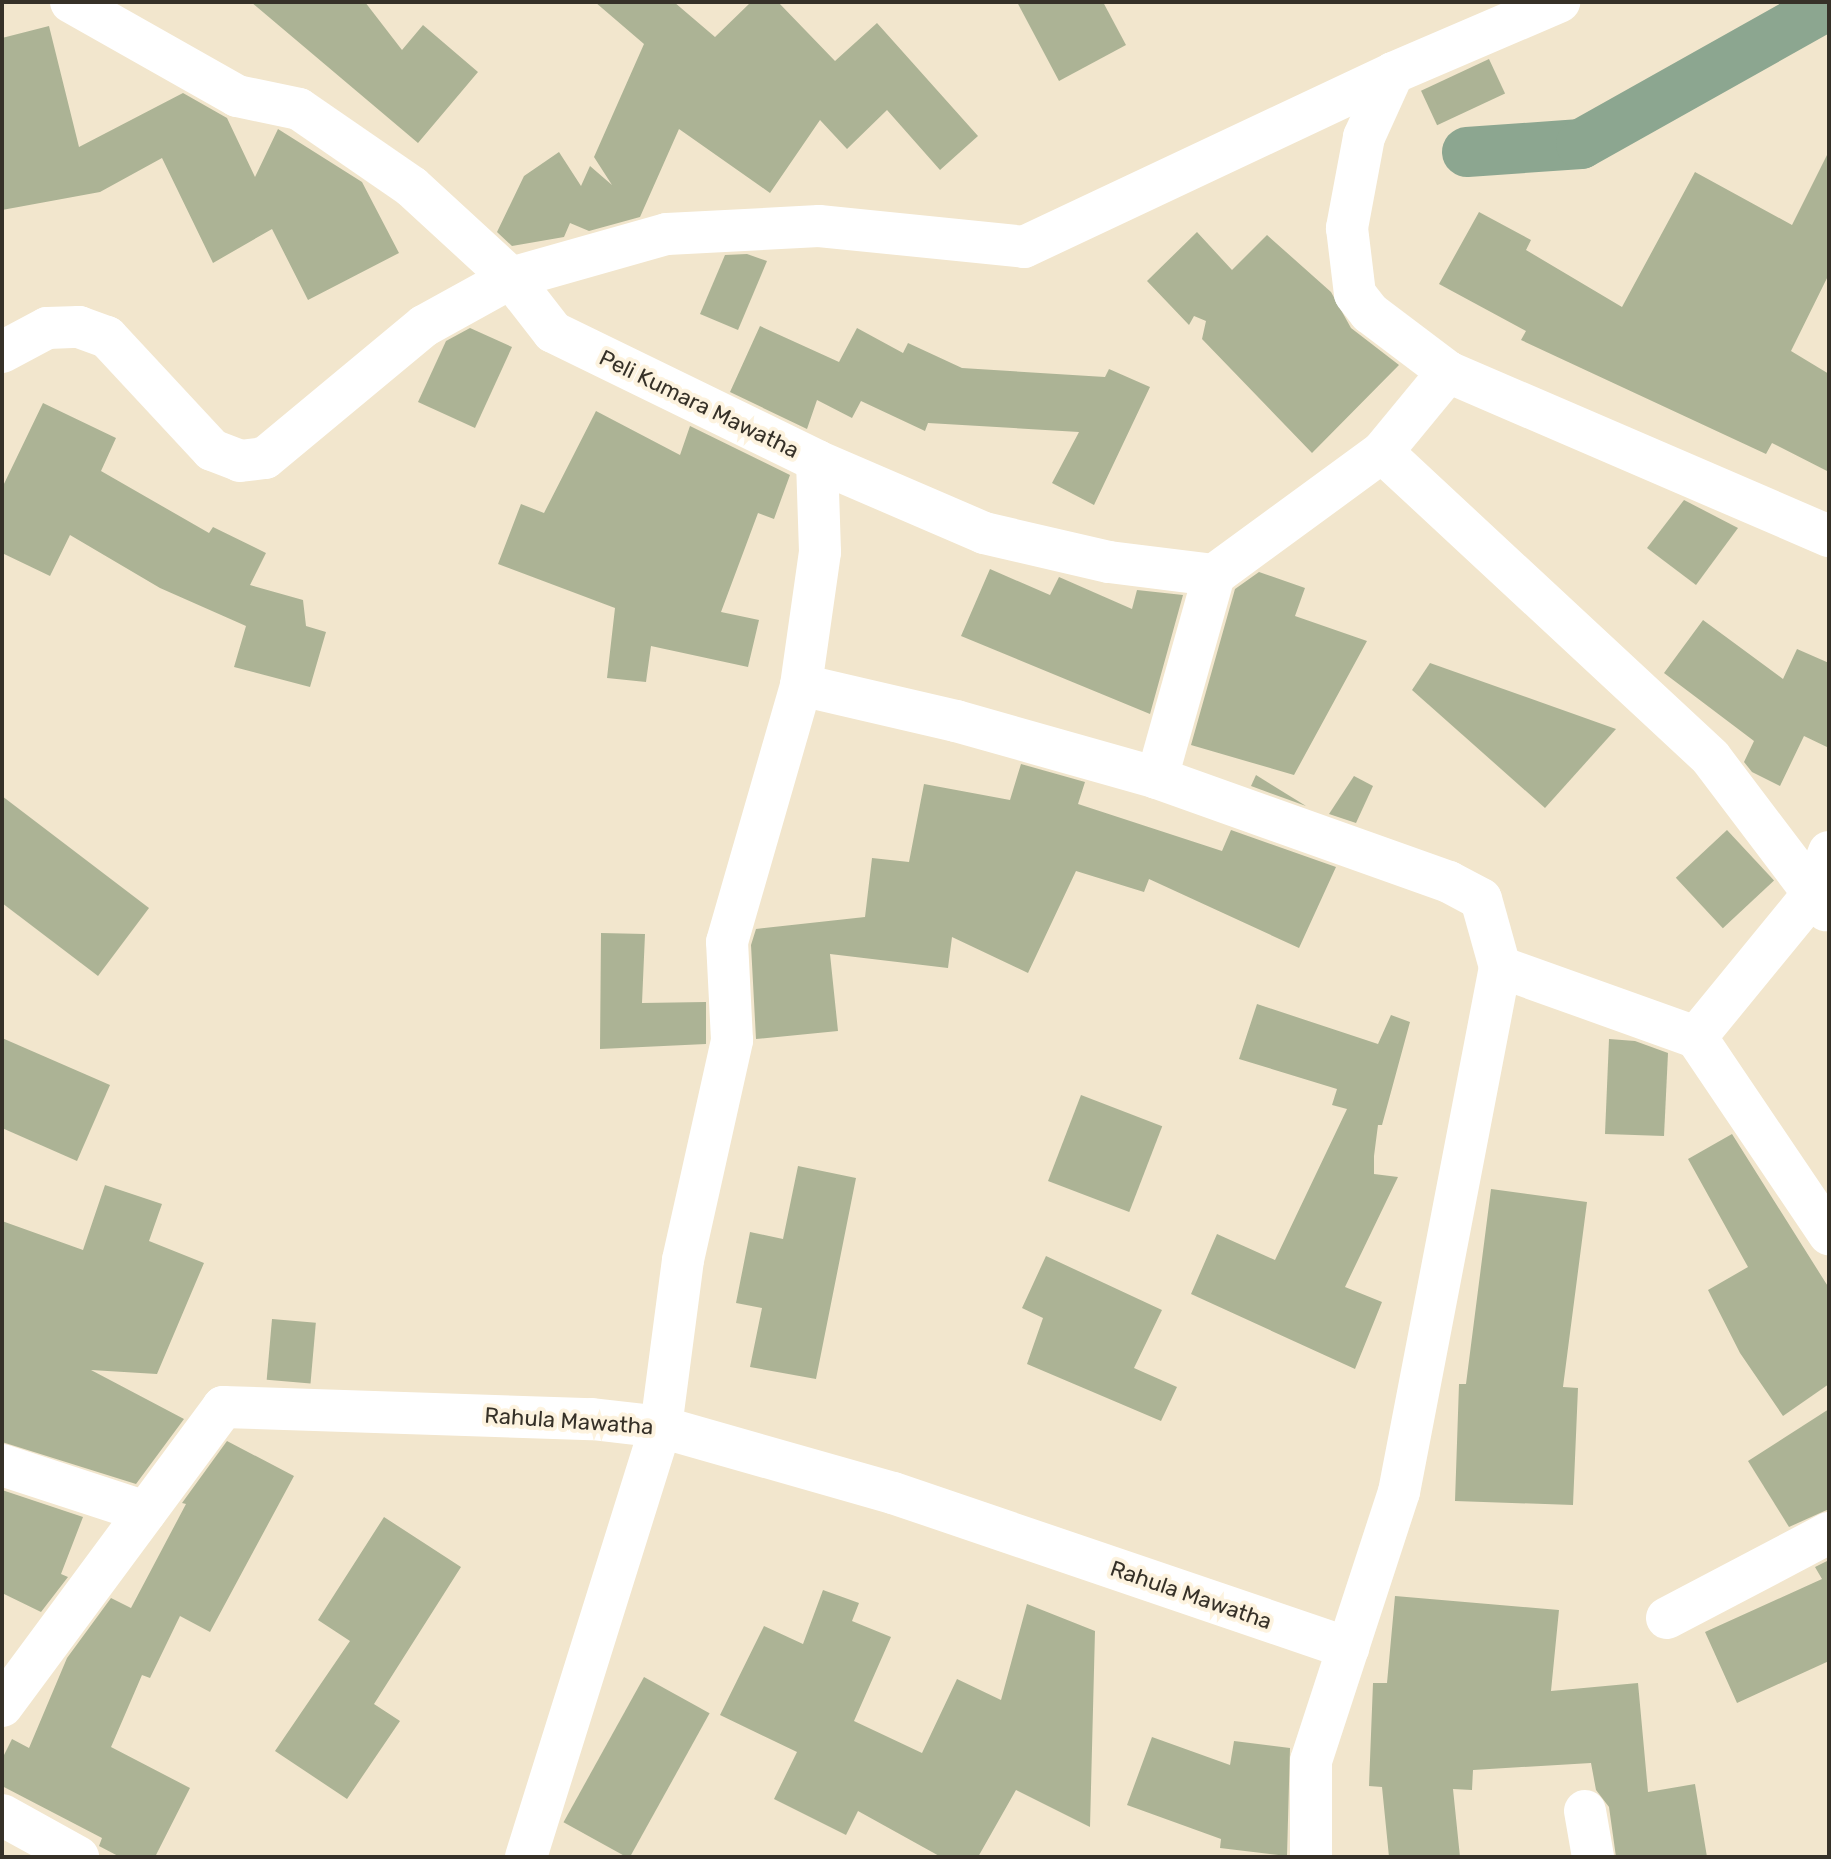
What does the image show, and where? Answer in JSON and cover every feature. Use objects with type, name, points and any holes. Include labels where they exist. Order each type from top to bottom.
[{"type":"street","name":"Peli Kumara Mawatha","points":[[71,2],[237,96],[299,109],[412,187],[511,278],[553,332],[817,461],[984,533],[1109,562],[1214,575]]},
{"type":"street","points":[[2,352],[47,328],[79,327],[107,337],[212,450],[240,461],[265,458],[424,326],[511,278],[667,234],[819,226],[1024,247],[1393,73],[1559,2]]},
{"type":"street","points":[[1393,73],[1364,137],[1347,228],[1355,294],[1370,313],[1448,372],[1829,536]]},
{"type":"street","points":[[1157,778],[1214,575],[1382,452],[1448,372]]},
{"type":"street","points":[[1382,452],[1711,758],[1821,904]]},
{"type":"street","points":[[526,1857],[661,1427],[683,1260],[732,1040],[727,942],[801,685],[820,552],[817,461]]},
{"type":"street","points":[[801,685],[956,721],[1157,778],[1449,882],[1481,899],[1500,967],[1399,1492],[1311,1761],[1311,1857]]},
{"type":"street","points":[[1696,1037],[1821,904],[1829,852]]},
{"type":"street","points":[[1500,967],[1696,1037],[1829,1234]]},
{"type":"street","name":"Rahula Mawatha","points":[[2,1706],[223,1407],[592,1419],[661,1427],[893,1493],[1348,1648]]},
{"type":"street","points":[[2,1465],[146,1512]]},
{"type":"street","points":[[1667,1618],[1829,1533]]},
{"type":"street","points":[[1585,1811],[1593,1857]]},
{"type":"street","points":[[2,1815],[78,1857]]},
{"type":"building","points":[[251,2],[365,2],[402,50],[423,25],[478,72],[418,143]]},
{"type":"building","points":[[595,2],[674,2],[715,37],[751,2],[778,2],[835,61],[877,23],[978,136],[940,170],[887,110],[847,149],[820,120],[770,193],[679,129],[640,217],[589,231],[570,223],[564,237],[512,246],[497,232],[524,176],[559,152],[581,186],[590,166],[612,185],[594,157],[644,44]]},
{"type":"building","points":[[1017,2],[1103,2],[1126,45],[1059,81]]},
{"type":"building","points":[[49,26],[79,147],[183,93],[227,118],[255,177],[278,129],[362,182],[399,253],[308,300],[272,229],[213,263],[162,158],[100,192],[2,210],[2,38]]},
{"type":"building","points":[[1489,59],[1505,93],[1437,125],[1421,91]]},
{"type":"building","points":[[1829,151],[1829,274],[1791,351],[1829,374],[1829,472],[1772,443],[1766,454],[1521,340],[1526,331],[1439,284],[1479,212],[1531,240],[1526,250],[1622,307],[1695,172],[1792,225]]},
{"type":"building","points":[[1197,232],[1232,270],[1267,235],[1331,292],[1351,328],[1399,365],[1312,453],[1202,339],[1206,321],[1194,316],[1189,325],[1147,281]]},
{"type":"building","points":[[747,254],[767,261],[738,330],[700,314],[725,255]]},
{"type":"building","points":[[760,326],[839,362],[857,328],[903,353],[908,343],[962,368],[1105,377],[1109,369],[1150,387],[1094,505],[1052,483],[1079,432],[928,423],[925,431],[861,401],[852,418],[817,400],[807,429],[730,392]]},
{"type":"building","points":[[470,328],[512,347],[475,428],[418,402],[446,341]]},
{"type":"building","points":[[43,403],[116,438],[101,471],[209,533],[213,527],[266,553],[250,585],[303,600],[306,626],[326,632],[310,687],[234,667],[246,626],[160,588],[70,535],[50,576],[2,553],[2,488]]},
{"type":"building","points":[[596,411],[680,455],[690,426],[790,475],[774,519],[758,513],[721,612],[759,620],[748,667],[651,646],[646,682],[607,678],[615,608],[498,564],[521,504],[544,513]]},
{"type":"building","points":[[1684,500],[1738,528],[1696,585],[1647,548]]},
{"type":"building","points":[[990,569],[1050,595],[1059,577],[1132,609],[1137,590],[1183,595],[1150,714],[961,636]]},
{"type":"building","points":[[1259,572],[1305,588],[1295,616],[1367,641],[1294,775],[1191,745],[1235,589]]},
{"type":"building","points":[[1703,620],[1783,679],[1797,649],[1829,663],[1829,748],[1804,736],[1780,786],[1752,772],[1744,762],[1754,741],[1664,673]]},
{"type":"building","points":[[1430,663],[1616,729],[1545,808],[1412,690]]},
{"type":"building","points":[[1021,764],[1085,782],[1078,804],[1222,851],[1231,830],[1336,867],[1299,948],[1149,879],[1144,892],[1076,871],[1028,973],[952,937],[948,968],[830,954],[838,1031],[756,1039],[751,945],[756,929],[865,917],[872,858],[909,862],[924,784],[1010,800]]},
{"type":"building","points":[[1256,775],[1306,806],[1251,786]]},
{"type":"building","points":[[1354,776],[1373,786],[1356,823],[1329,814]]},
{"type":"building","points":[[2,796],[149,908],[98,976],[2,903]]},
{"type":"building","points":[[1727,830],[1774,880],[1723,928],[1676,878]]},
{"type":"building","points":[[601,933],[645,934],[642,1003],[706,1002],[706,1044],[600,1049]]},
{"type":"building","points":[[1257,1004],[1378,1044],[1391,1015],[1410,1022],[1382,1125],[1378,1125],[1374,1156],[1374,1174],[1398,1177],[1345,1287],[1382,1302],[1355,1369],[1191,1294],[1217,1234],[1275,1260],[1347,1109],[1332,1105],[1337,1089],[1239,1059]]},
{"type":"building","points":[[2,1038],[110,1085],[77,1161],[2,1128]]},
{"type":"building","points":[[1609,1039],[1635,1041],[1668,1053],[1664,1136],[1605,1134]]},
{"type":"building","points":[[1081,1095],[1162,1126],[1129,1212],[1048,1181]]},
{"type":"building","points":[[1732,1134],[1829,1288],[1829,1384],[1783,1416],[1740,1353],[1708,1290],[1748,1267],[1688,1159]]},
{"type":"building","points":[[798,1166],[856,1178],[816,1379],[750,1367],[762,1308],[736,1303],[750,1232],[783,1239]]},
{"type":"building","points":[[105,1185],[162,1204],[149,1241],[204,1263],[157,1374],[91,1370],[184,1419],[136,1484],[2,1442],[2,1221],[83,1250]]},
{"type":"building","points":[[1491,1189],[1587,1202],[1563,1387],[1578,1388],[1573,1505],[1455,1501],[1459,1384],[1466,1384]]},
{"type":"building","points":[[1046,1256],[1162,1310],[1134,1368],[1177,1387],[1161,1421],[1027,1364],[1043,1318],[1022,1308]]},
{"type":"building","points":[[272,1319],[316,1323],[311,1384],[267,1380]]},
{"type":"building","points":[[1829,1409],[1829,1509],[1789,1527],[1748,1461]]},
{"type":"building","points":[[227,1441],[294,1476],[210,1632],[180,1616],[150,1678],[142,1675],[111,1747],[190,1788],[155,1857],[120,1857],[99,1846],[102,1838],[2,1786],[2,1759],[12,1739],[29,1748],[67,1658],[111,1598],[131,1608],[186,1504],[182,1503]]},
{"type":"building","points":[[2,1490],[83,1517],[61,1574],[68,1577],[41,1612],[2,1593]]},
{"type":"building","points":[[384,1517],[461,1567],[374,1704],[400,1721],[347,1799],[275,1751],[350,1641],[318,1620]]},
{"type":"building","points":[[1829,1560],[1829,1661],[1737,1703],[1705,1632],[1822,1579],[1815,1567]]},
{"type":"building","points":[[823,1590],[859,1603],[852,1621],[891,1637],[854,1721],[922,1753],[957,1679],[1001,1700],[1027,1604],[1095,1631],[1090,1827],[1016,1790],[978,1857],[941,1857],[858,1811],[846,1835],[774,1799],[797,1752],[720,1715],[764,1626],[803,1644]]},
{"type":"building","points":[[1395,1596],[1559,1610],[1551,1691],[1638,1683],[1648,1792],[1695,1784],[1707,1857],[1616,1857],[1609,1807],[1596,1790],[1591,1763],[1473,1770],[1472,1790],[1453,1789],[1460,1857],[1389,1857],[1382,1787],[1369,1786],[1373,1683],[1387,1683]]},
{"type":"building","points":[[644,1677],[710,1713],[630,1857],[564,1822]]},
{"type":"building","points":[[1152,1737],[1230,1765],[1234,1741],[1290,1748],[1287,1856],[1220,1848],[1221,1839],[1127,1805]]},
{"type":"waterway","points":[[1467,152],[1581,144],[1829,5]]}]
